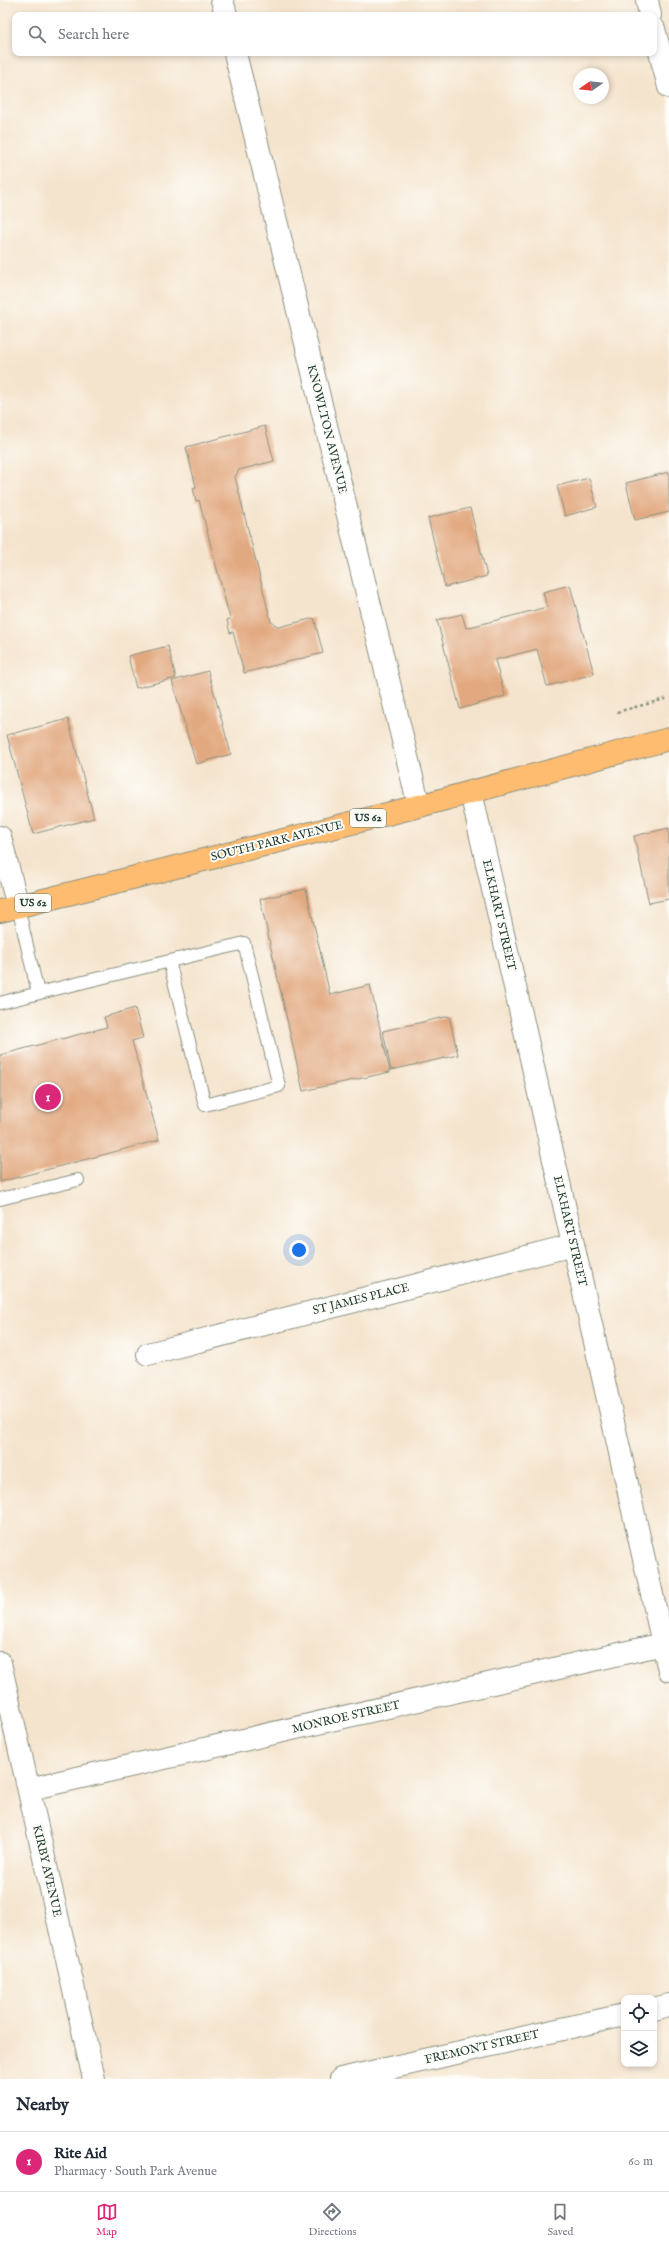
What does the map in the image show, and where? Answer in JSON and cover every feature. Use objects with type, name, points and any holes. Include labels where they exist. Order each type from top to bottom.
[{"type":"main road","name":"SOUTH PARK AVENUE","points":[[9,909],[419,806],[669,739]]},
{"type":"street","points":[[222,0],[225,12]]},
{"type":"street","points":[[647,0],[649,12]]},
{"type":"street","points":[[657,41],[669,87]]},
{"type":"street","name":"KNOWLTON AVENUE","points":[[236,56],[419,806]]},
{"type":"street","name":"ELKHART STREET","points":[[471,792],[669,1670]]},
{"type":"street","points":[[0,837],[9,909]]},
{"type":"street","name":"ST JAMES PLACE","points":[[148,1354],[573,1245]]},
{"type":"street","name":"MONROE STREET","points":[[29,1789],[663,1644]]},
{"type":"street","name":"KIRBY AVENUE","points":[[0,1663],[94,2079]]},
{"type":"street","points":[[657,2008],[669,2005]]},
{"type":"street","name":"FREMONT STREET","points":[[340,2079],[621,2016]]},
{"type":"lane","points":[[9,909],[38,993]]},
{"type":"lane","points":[[0,1003],[38,993],[169,961],[244,943],[279,1086],[205,1105],[169,961]]},
{"type":"lane","points":[[0,1199],[78,1180]]},
{"type":"path","points":[[617,712],[669,698]]},
{"type":"building","points":[[265,426],[274,461],[239,470],[235,477],[271,622],[279,627],[314,618],[323,653],[244,673],[233,632],[230,633],[227,620],[230,619],[199,500],[196,501],[193,488],[196,487],[186,447]]},
{"type":"building","points":[[669,472],[669,512],[635,520],[626,483]]},
{"type":"building","points":[[589,478],[597,507],[565,516],[557,486]]},
{"type":"building","points":[[470,508],[487,576],[445,587],[428,518]]},
{"type":"building","points":[[570,585],[594,674],[547,686],[537,649],[495,660],[505,696],[460,709],[437,620],[462,614],[466,628],[547,607],[543,592]]},
{"type":"building","points":[[168,646],[176,678],[136,688],[128,656]]},
{"type":"building","points":[[208,671],[231,754],[196,764],[172,681]]},
{"type":"building","points":[[68,719],[94,818],[33,834],[7,735]]},
{"type":"building","points":[[669,828],[669,899],[649,903],[634,836]]},
{"type":"building","points":[[306,889],[330,995],[370,985],[390,1072],[303,1091],[260,899]]},
{"type":"building","points":[[135,1008],[143,1038],[132,1041],[159,1140],[0,1182],[0,1055],[107,1027],[104,1017]]},
{"type":"building","points":[[449,1016],[458,1055],[391,1070],[383,1031]]},
{"type":"place","name":"Rite Aid","points":[[48,1097]]}]
